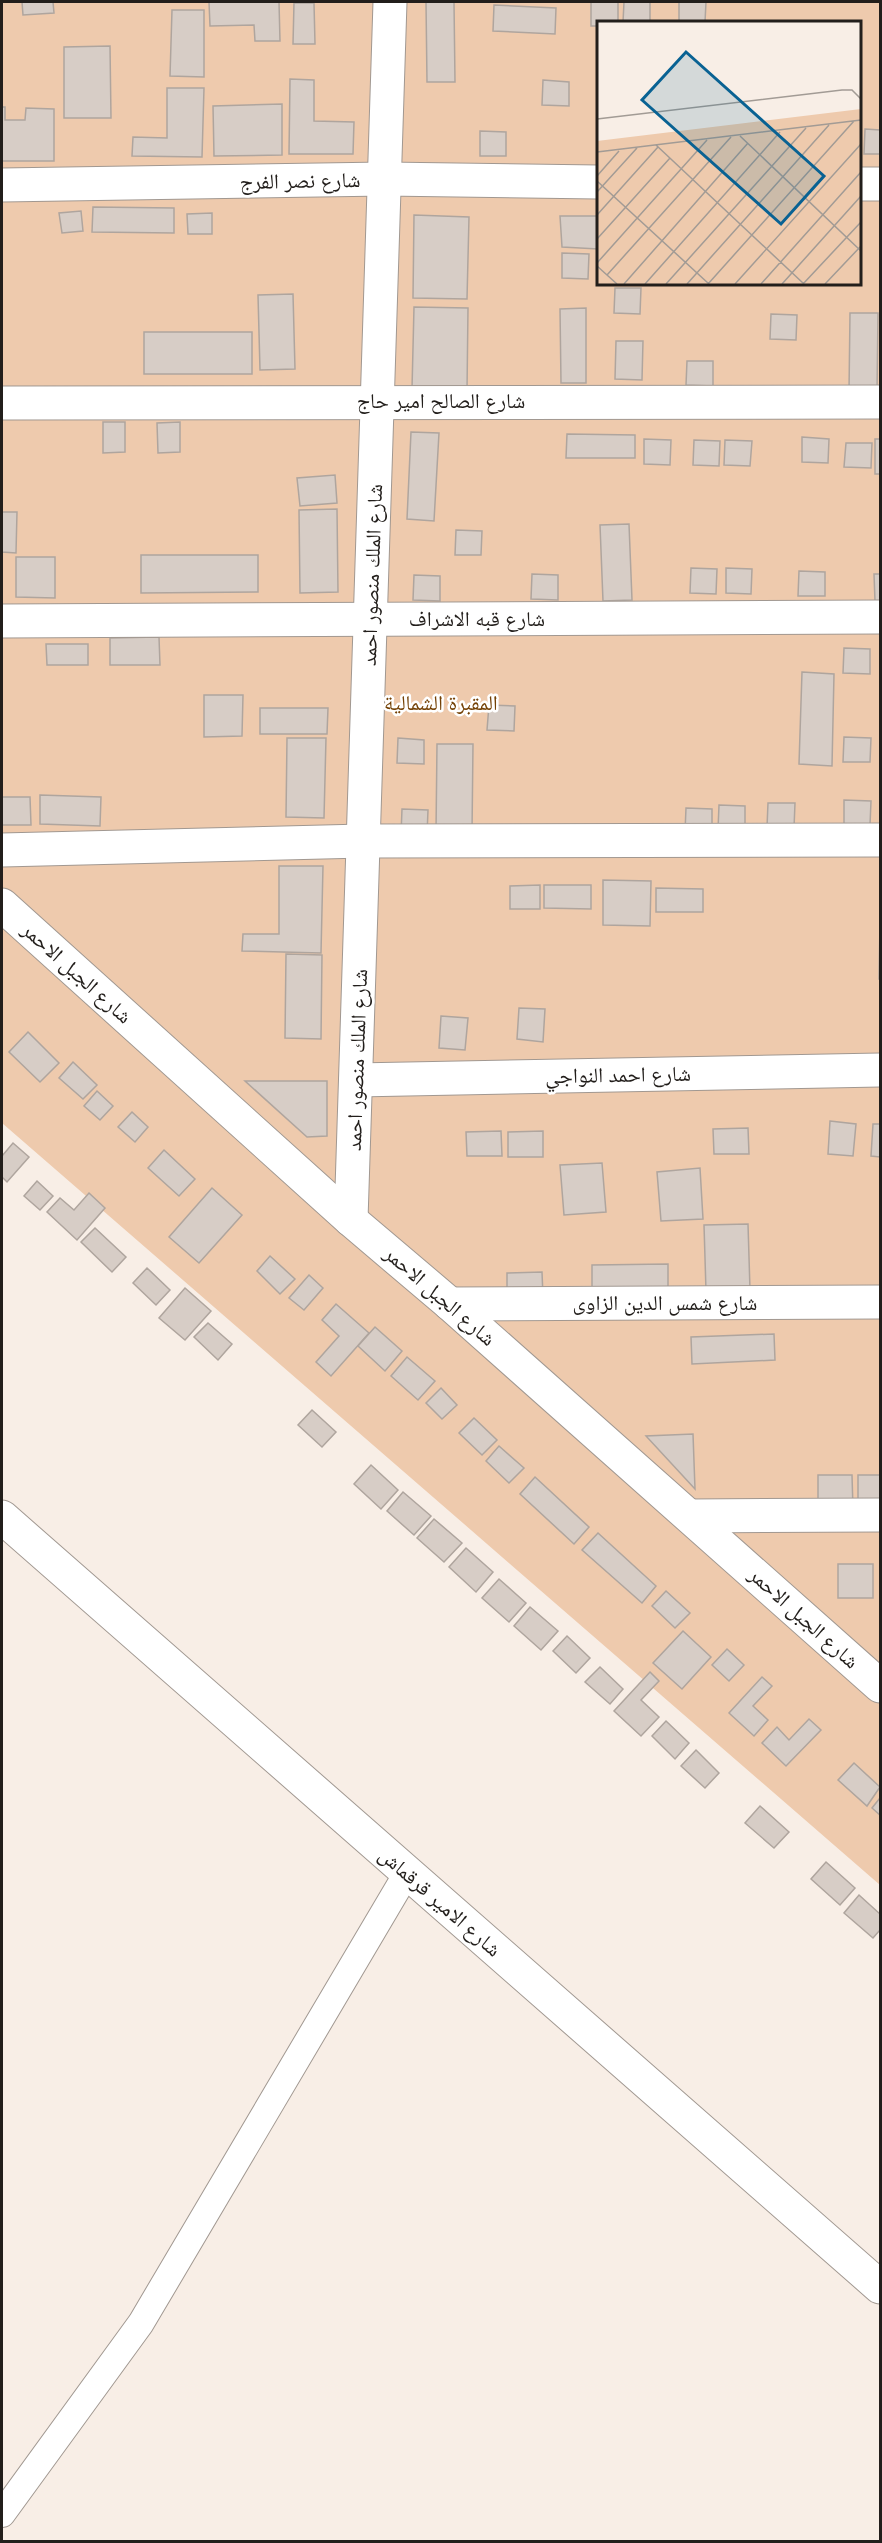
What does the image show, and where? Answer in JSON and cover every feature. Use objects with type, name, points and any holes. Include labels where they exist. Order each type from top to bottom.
[{"type":"street","name":"شارع الملك منصور احمد","points":[[351,1220],[390,2]]},
{"type":"street","name":"شارع نصر الفرج","points":[[2,185],[385,179],[597,182]]},
{"type":"street","points":[[861,184],[880,184]]},
{"type":"street","name":"شارع الصالح امير حاج","points":[[2,403],[880,402]]},
{"type":"street","name":"شارع قبه الاشراف","points":[[2,621],[880,617]]},
{"type":"street","points":[[2,850],[363,841],[880,840]]},
{"type":"street","name":"شارع الجبل الاحمر","points":[[2,905],[351,1220],[450,1304],[880,1686]]},
{"type":"street","name":"شارع احمد النواجي","points":[[356,1080],[880,1070]]},
{"type":"street","name":"شارع شمس الدين الزاوى","points":[[450,1304],[880,1302]]},
{"type":"street","points":[[690,1516],[880,1515]]},
{"type":"street","name":"شارع الامير قرقماش","points":[[2,1517],[880,2287]]},
{"type":"lane","points":[[2,2514],[141,2323],[407,1873]]},
{"type":"green space","name":"المقبرة الشمالية","points":[[2,2],[880,2],[880,1885],[2,1123]]},
{"type":"building","points":[[22,2],[53,2],[54,13],[23,15]]},
{"type":"building","points":[[209,2],[279,2],[280,41],[255,41],[254,25],[210,26]]},
{"type":"building","points":[[426,2],[454,2],[455,82],[427,82]]},
{"type":"building","points":[[591,2],[618,2],[618,21],[597,21],[597,26],[591,26]]},
{"type":"building","points":[[624,2],[650,2],[650,21],[623,21]]},
{"type":"building","points":[[679,2],[706,2],[705,21],[679,21]]},
{"type":"building","points":[[294,3],[314,3],[315,44],[293,44]]},
{"type":"building","points":[[494,5],[556,8],[555,34],[493,31]]},
{"type":"building","points":[[172,10],[204,10],[204,77],[170,76]]},
{"type":"building","points":[[110,46],[111,118],[64,118],[64,47]]},
{"type":"building","points":[[290,79],[314,80],[314,121],[354,122],[353,154],[289,154]]},
{"type":"building","points":[[543,80],[569,82],[569,106],[542,105]]},
{"type":"building","points":[[167,88],[204,88],[202,157],[132,156],[133,137],[167,138]]},
{"type":"building","points":[[282,104],[282,155],[214,156],[213,106]]},
{"type":"building","points":[[2,107],[5,107],[5,120],[25,120],[26,108],[54,109],[54,161],[2,161]]},
{"type":"building","points":[[865,129],[880,130],[880,154],[864,154]]},
{"type":"building","points":[[480,131],[506,132],[506,156],[480,156]]},
{"type":"building","points":[[93,207],[174,208],[174,233],[92,232]]},
{"type":"building","points":[[81,211],[83,231],[62,233],[59,213]]},
{"type":"building","points":[[212,213],[212,234],[188,234],[187,214]]},
{"type":"building","points":[[414,215],[469,217],[467,299],[413,298]]},
{"type":"building","points":[[560,216],[597,216],[597,249],[562,247]]},
{"type":"building","points":[[562,253],[589,254],[588,279],[562,278]]},
{"type":"building","points":[[615,288],[641,288],[640,314],[614,313]]},
{"type":"building","points":[[293,294],[295,369],[260,370],[258,295]]},
{"type":"building","points":[[414,307],[468,308],[467,391],[412,389]]},
{"type":"building","points":[[586,308],[586,383],[561,383],[560,309]]},
{"type":"building","points":[[850,313],[878,313],[877,392],[849,392]]},
{"type":"building","points":[[771,314],[797,315],[796,340],[770,339]]},
{"type":"building","points":[[144,332],[252,332],[252,374],[144,374]]},
{"type":"building","points":[[616,341],[643,341],[642,380],[615,379]]},
{"type":"building","points":[[687,361],[713,361],[713,386],[686,385]]},
{"type":"building","points":[[103,422],[125,422],[125,452],[103,453]]},
{"type":"building","points":[[180,422],[180,452],[158,453],[157,423]]},
{"type":"building","points":[[411,432],[439,433],[434,521],[407,519]]},
{"type":"building","points":[[567,434],[635,435],[635,458],[566,458]]},
{"type":"building","points":[[802,437],[829,439],[828,463],[802,462]]},
{"type":"building","points":[[644,439],[671,440],[670,465],[644,464]]},
{"type":"building","points":[[875,439],[880,439],[880,474],[875,474]]},
{"type":"building","points":[[694,440],[720,441],[719,466],[693,465]]},
{"type":"building","points":[[725,440],[752,441],[750,466],[724,465]]},
{"type":"building","points":[[846,443],[872,443],[871,468],[844,467]]},
{"type":"building","points":[[335,475],[337,503],[300,506],[297,478]]},
{"type":"building","points":[[337,509],[338,592],[300,593],[299,510]]},
{"type":"building","points":[[2,512],[17,512],[16,553],[2,552]]},
{"type":"building","points":[[629,524],[632,600],[603,601],[600,525]]},
{"type":"building","points":[[456,530],[482,531],[481,555],[455,555]]},
{"type":"building","points":[[141,555],[258,555],[258,592],[141,593]]},
{"type":"building","points":[[16,557],[55,557],[55,598],[16,597]]},
{"type":"building","points":[[691,568],[717,569],[716,594],[690,593]]},
{"type":"building","points":[[726,568],[752,569],[751,594],[726,593]]},
{"type":"building","points":[[799,571],[825,572],[825,596],[798,596]]},
{"type":"building","points":[[532,574],[558,575],[558,600],[531,599]]},
{"type":"building","points":[[874,574],[880,574],[880,601],[875,601]]},
{"type":"building","points":[[414,575],[440,576],[440,601],[413,600]]},
{"type":"building","points":[[159,637],[160,665],[110,665],[110,638]]},
{"type":"building","points":[[46,644],[88,644],[88,665],[47,665]]},
{"type":"building","points":[[844,648],[870,649],[870,674],[843,673]]},
{"type":"building","points":[[802,672],[834,674],[832,766],[799,764]]},
{"type":"building","points":[[204,695],[243,695],[242,736],[204,737]]},
{"type":"building","points":[[489,705],[515,706],[514,731],[487,730]]},
{"type":"building","points":[[260,708],[328,708],[327,734],[260,734]]},
{"type":"building","points":[[844,737],[871,738],[870,762],[843,762]]},
{"type":"building","points":[[287,738],[326,738],[324,818],[286,817]]},
{"type":"building","points":[[398,738],[424,740],[424,764],[397,763]]},
{"type":"building","points":[[437,744],[473,744],[472,833],[436,832]]},
{"type":"building","points":[[40,795],[101,797],[100,826],[40,824]]},
{"type":"building","points":[[2,797],[30,797],[31,825],[2,825]]},
{"type":"building","points":[[844,800],[871,801],[870,825],[844,824]]},
{"type":"building","points":[[768,803],[795,803],[794,828],[767,827]]},
{"type":"building","points":[[719,805],[745,806],[745,831],[718,830]]},
{"type":"building","points":[[686,808],[712,809],[712,833],[685,832]]},
{"type":"building","points":[[402,809],[428,810],[427,835],[401,835]]},
{"type":"building","points":[[279,866],[323,866],[321,953],[242,951],[243,934],[279,934]]},
{"type":"building","points":[[603,880],[651,881],[650,926],[603,925]]},
{"type":"building","points":[[540,885],[540,909],[510,909],[510,886]]},
{"type":"building","points":[[544,885],[591,885],[591,909],[544,908]]},
{"type":"building","points":[[656,888],[703,889],[703,912],[656,912]]},
{"type":"building","points":[[880,923],[880,979],[879,979]]},
{"type":"building","points":[[286,954],[322,955],[321,1039],[285,1038]]},
{"type":"building","points":[[519,1008],[545,1009],[543,1042],[517,1039]]},
{"type":"building","points":[[441,1016],[468,1018],[465,1050],[439,1048]]},
{"type":"building","points":[[28,1032],[59,1063],[40,1082],[9,1052]]},
{"type":"building","points":[[73,1062],[97,1085],[83,1099],[59,1078]]},
{"type":"building","points":[[245,1081],[327,1081],[327,1136],[307,1137]]},
{"type":"building","points":[[97,1091],[113,1106],[100,1120],[84,1106]]},
{"type":"building","points":[[132,1112],[148,1127],[135,1142],[118,1127]]},
{"type":"building","points":[[830,1121],[856,1124],[853,1156],[828,1154]]},
{"type":"building","points":[[873,1124],[880,1124],[880,1157],[871,1156]]},
{"type":"building","points":[[748,1128],[749,1154],[714,1154],[713,1129]]},
{"type":"building","points":[[501,1131],[502,1156],[467,1156],[466,1132]]},
{"type":"building","points":[[543,1131],[543,1157],[508,1157],[508,1132]]},
{"type":"building","points":[[13,1143],[29,1157],[7,1182],[2,1177],[2,1156]]},
{"type":"building","points":[[164,1150],[195,1179],[179,1196],[148,1168]]},
{"type":"building","points":[[602,1163],[606,1212],[564,1215],[560,1165]]},
{"type":"building","points":[[700,1168],[703,1219],[661,1221],[657,1172]]},
{"type":"building","points":[[37,1181],[53,1196],[40,1210],[24,1196]]},
{"type":"building","points":[[212,1188],[242,1215],[199,1263],[169,1237]]},
{"type":"building","points":[[89,1193],[105,1208],[77,1240],[47,1212],[60,1198],[74,1210]]},
{"type":"building","points":[[748,1224],[750,1290],[706,1291],[704,1225]]},
{"type":"building","points":[[95,1228],[126,1257],[112,1272],[81,1242]]},
{"type":"building","points":[[270,1256],[295,1279],[280,1294],[257,1271]]},
{"type":"building","points":[[668,1264],[668,1295],[592,1296],[592,1265]]},
{"type":"building","points":[[147,1268],[170,1290],[156,1305],[133,1283]]},
{"type":"building","points":[[542,1272],[543,1297],[507,1298],[507,1273]]},
{"type":"building","points":[[309,1275],[323,1288],[304,1310],[289,1298]]},
{"type":"building","points":[[185,1288],[211,1311],[185,1340],[159,1318]]},
{"type":"building","points":[[336,1304],[369,1333],[331,1376],[316,1362],[339,1336],[322,1320]]},
{"type":"building","points":[[208,1323],[232,1344],[218,1360],[194,1337]]},
{"type":"building","points":[[375,1327],[402,1351],[385,1371],[358,1346]]},
{"type":"building","points":[[774,1334],[775,1360],[692,1364],[691,1337]]},
{"type":"building","points":[[407,1357],[435,1381],[418,1400],[391,1376]]},
{"type":"building","points":[[441,1388],[457,1405],[442,1419],[426,1403]]},
{"type":"building","points":[[312,1410],[336,1432],[322,1447],[298,1425]]},
{"type":"building","points":[[474,1418],[497,1440],[482,1455],[459,1433]]},
{"type":"building","points":[[693,1434],[695,1489],[646,1436]]},
{"type":"building","points":[[499,1446],[524,1468],[509,1483],[486,1461]]},
{"type":"building","points":[[371,1465],[398,1490],[381,1509],[354,1484]]},
{"type":"building","points":[[818,1475],[852,1475],[853,1509],[818,1509]]},
{"type":"building","points":[[858,1475],[880,1475],[880,1510],[858,1510]]},
{"type":"building","points":[[535,1477],[589,1527],[574,1544],[520,1494]]},
{"type":"building","points":[[403,1492],[431,1516],[414,1535],[387,1511]]},
{"type":"building","points":[[434,1519],[462,1543],[444,1562],[417,1538]]},
{"type":"building","points":[[598,1533],[656,1586],[642,1603],[582,1550]]},
{"type":"building","points":[[466,1548],[493,1572],[476,1592],[449,1567]]},
{"type":"building","points":[[838,1564],[873,1564],[873,1598],[838,1598]]},
{"type":"building","points":[[499,1579],[526,1603],[509,1622],[482,1598]]},
{"type":"building","points":[[666,1591],[690,1613],[675,1628],[652,1606]]},
{"type":"building","points":[[530,1607],[558,1631],[541,1650],[514,1626]]},
{"type":"building","points":[[683,1631],[711,1657],[682,1689],[653,1663]]},
{"type":"building","points":[[567,1636],[590,1658],[576,1673],[553,1651]]},
{"type":"building","points":[[727,1649],[744,1665],[729,1681],[712,1665]]},
{"type":"building","points":[[600,1667],[623,1689],[610,1704],[585,1682]]},
{"type":"building","points":[[650,1672],[659,1681],[641,1700],[659,1717],[641,1736],[614,1711]]},
{"type":"building","points":[[762,1677],[772,1686],[753,1706],[768,1720],[754,1736],[729,1713]]},
{"type":"building","points":[[809,1719],[821,1730],[786,1766],[762,1743],[777,1727],[789,1740]]},
{"type":"building","points":[[666,1721],[689,1743],[675,1759],[652,1736]]},
{"type":"building","points":[[696,1750],[719,1773],[705,1788],[681,1766]]},
{"type":"building","points":[[854,1763],[880,1787],[867,1806],[838,1780]]},
{"type":"building","points":[[880,1798],[880,1815],[872,1808]]},
{"type":"building","points":[[760,1806],[789,1832],[774,1848],[745,1823]]},
{"type":"building","points":[[826,1862],[855,1888],[840,1905],[811,1879]]},
{"type":"building","points":[[859,1895],[880,1914],[880,1930],[873,1938],[844,1913]]}]
